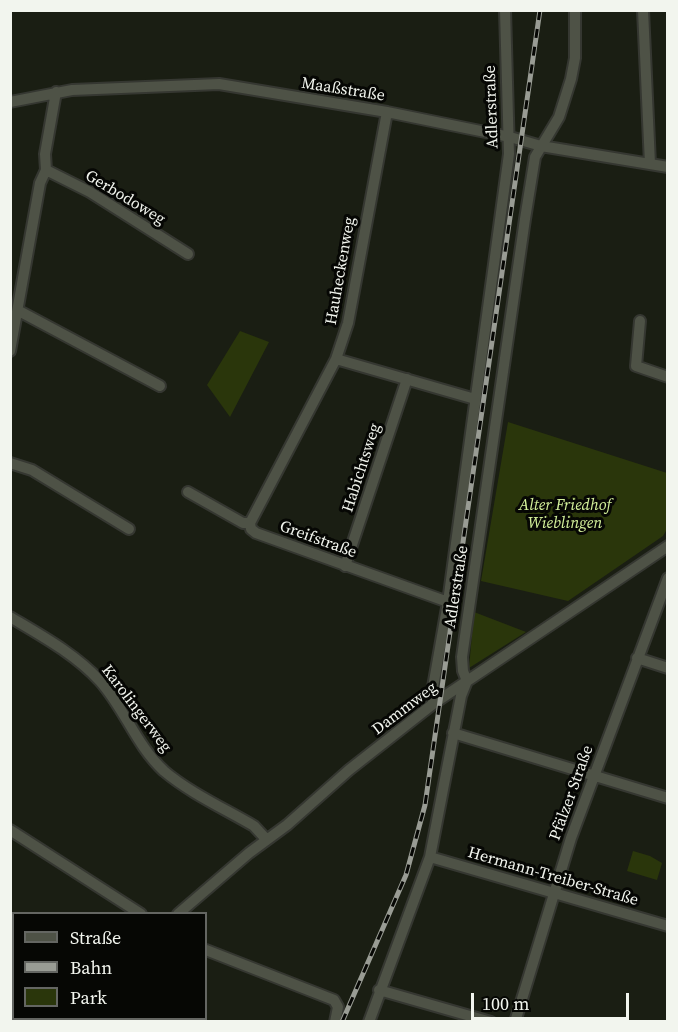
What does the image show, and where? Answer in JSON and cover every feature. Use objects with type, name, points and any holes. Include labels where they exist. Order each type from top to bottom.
[{"type":"street","name":"Adlerstraße","points":[[434,702],[510,137],[506,94],[505,10]]},
{"type":"street","name":"Adlerstraße","points":[[369,1022],[430,857],[453,733],[461,696],[467,681],[463,671],[462,657],[525,219],[536,157],[559,117],[571,79],[575,58],[575,10]]},
{"type":"street","points":[[643,10],[650,164]]},
{"type":"street","name":"Maaßstraße","points":[[10,102],[56,92],[118,87],[219,84],[387,112],[668,167]]},
{"type":"street","points":[[10,351],[19,311],[40,183],[46,170],[45,154],[56,92]]},
{"type":"street","name":"Hauheckenweg","points":[[250,523],[336,359],[348,323],[387,112]]},
{"type":"street","name":"Gerbodoweg","points":[[46,170],[90,192],[188,254]]},
{"type":"street","points":[[19,311],[160,386]]},
{"type":"street","points":[[640,321],[636,366],[668,377]]},
{"type":"street","points":[[336,359],[475,399]]},
{"type":"street","name":"Habichtsweg","points":[[345,566],[408,380]]},
{"type":"street","points":[[10,463],[41,476],[129,529]]},
{"type":"street","name":"Greifstraße","points":[[188,492],[243,523],[250,523],[251,529],[256,533],[448,602]]},
{"type":"street","name":"Dammweg","points":[[180,912],[266,839],[287,825],[349,770],[434,702],[667,548]]},
{"type":"street","name":"Pfälzer Straße","points":[[514,1022],[594,775],[668,578]]},
{"type":"street","name":"Karolingerweg","points":[[10,617],[83,664],[119,707],[135,738],[165,771],[254,826],[266,839]]},
{"type":"street","points":[[637,658],[668,668]]},
{"type":"street","points":[[453,733],[668,798]]},
{"type":"street","points":[[10,830],[138,912]]},
{"type":"street","name":"Hermann-Treiber-Straße","points":[[430,857],[668,926]]},
{"type":"street","points":[[207,950],[334,1000],[338,1007],[335,1022]]},
{"type":"street","points":[[379,990],[491,1022]]},
{"type":"green space","points":[[240,331],[269,342],[230,417],[207,385]]},
{"type":"green space","name":"Alter Friedhof Wieblingen","points":[[508,422],[667,473],[667,529],[663,536],[568,601],[481,581]]},
{"type":"green space","points":[[474,612],[526,632],[469,668]]},
{"type":"green space","points":[[633,851],[650,856],[662,863],[657,880],[627,871]]},
{"type":"railway","points":[[342,1022],[406,875],[425,805],[540,10]]}]
